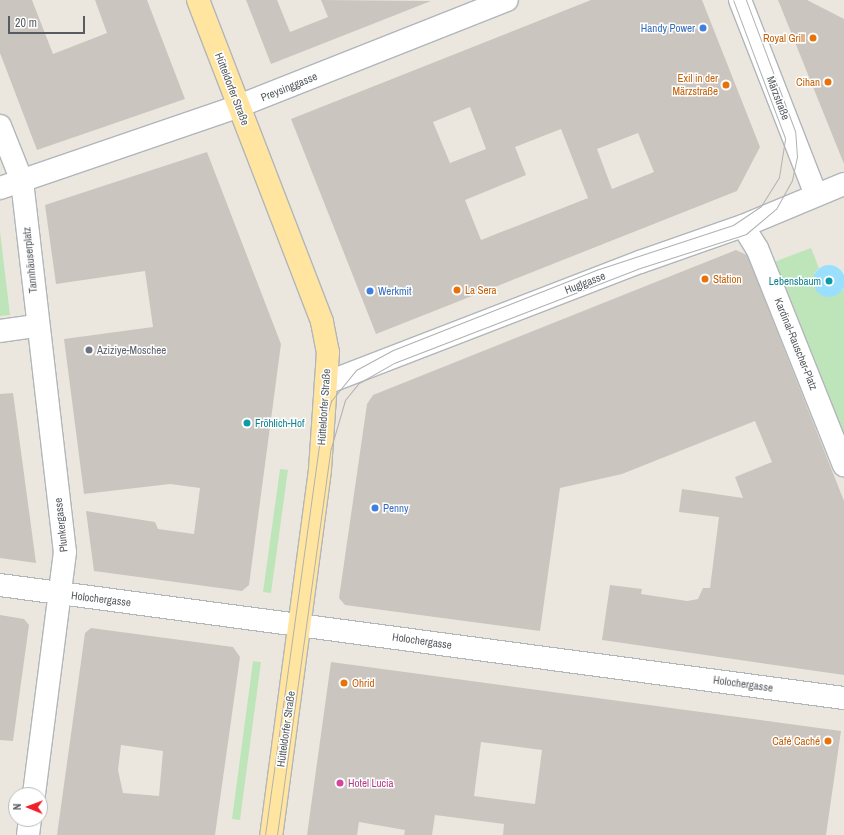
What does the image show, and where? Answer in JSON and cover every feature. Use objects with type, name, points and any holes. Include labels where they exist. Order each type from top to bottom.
[{"type":"main road","name":"Hütteldorfer Straße","points":[[198,0],[322,322],[328,352],[320,470],[301,624],[271,835]]},
{"type":"street","name":"Preysinggasse","points":[[22,181],[239,106],[507,0]]},
{"type":"street","name":"Märzstraße","points":[[740,0],[816,195]]},
{"type":"street","points":[[0,126],[22,181],[0,188]]},
{"type":"street","name":"Tannhäuserplatz","points":[[22,181],[36,326]]},
{"type":"street","name":"Huglgasse","points":[[326,383],[640,262],[743,226],[844,184]]},
{"type":"street","name":"Kardinal-Rauscher-Platz","points":[[743,226],[757,248],[844,465]]},
{"type":"street","points":[[0,332],[36,326]]},
{"type":"street","name":"Plunkergasse","points":[[35,787],[62,594],[65,552],[36,326]]},
{"type":"street","name":"Holochergasse","points":[[0,585],[301,624],[844,698]]},
{"type":"green space","points":[[0,231],[10,315],[0,316]]},
{"type":"green space","points":[[811,248],[819,268],[814,273],[842,291],[844,287],[844,442],[774,262]]},
{"type":"green space","points":[[280,469],[288,470],[271,593],[263,592]]},
{"type":"green space","points":[[253,661],[261,662],[240,820],[232,819]]},
{"type":"water","points":[[832,265],[838,267],[843,272],[845,281],[843,290],[838,295],[826,297],[820,295],[815,290],[813,278],[815,272],[820,267]]},
{"type":"building","points":[[0,0],[32,0],[53,54],[107,33],[95,0],[147,0],[185,99],[37,150],[0,53]]},
{"type":"building","points":[[246,0],[277,0],[290,32],[328,17],[321,0],[431,1],[271,64]]},
{"type":"building","points":[[591,0],[702,0],[760,147],[737,191],[376,334],[291,119]],"holes":[[[470,107],[486,149],[450,163],[433,122]],[[561,129],[588,198],[481,240],[465,200],[526,175],[515,147]],[[638,133],[654,172],[612,189],[597,149]]]},
{"type":"building","points":[[778,0],[807,0],[844,19],[844,164]]},
{"type":"building","points":[[207,152],[281,344],[249,585],[242,591],[94,571],[86,511],[155,522],[158,529],[194,534],[200,488],[170,484],[84,494],[64,339],[153,327],[145,271],[56,284],[45,205]]},
{"type":"building","points":[[736,250],[747,255],[844,501],[844,675],[602,640],[610,585],[642,589],[641,594],[687,601],[698,599],[703,588],[710,588],[719,517],[679,512],[682,489],[743,498],[735,477],[772,462],[755,421],[622,474],[560,488],[540,631],[345,605],[339,598],[367,404],[373,395]]},
{"type":"building","points":[[13,393],[36,563],[0,558],[0,394]]},
{"type":"building","points":[[0,615],[24,619],[29,625],[13,741],[0,740]]},
{"type":"building","points":[[91,628],[233,647],[240,657],[215,835],[57,835],[85,633]],"holes":[[[121,745],[163,751],[159,796],[123,793],[118,770]]]},
{"type":"building","points":[[331,662],[841,731],[826,835],[503,835],[504,824],[435,815],[432,835],[404,835],[405,830],[359,822],[357,835],[307,835]],"holes":[[[481,742],[542,750],[535,804],[474,796]]]},
{"type":"tram line","points":[[265,835],[320,440],[331,401],[356,370],[393,350],[599,269],[733,225],[761,206],[779,177],[785,138],[733,0]]},
{"type":"tram line","points":[[277,835],[331,448],[345,400],[359,383],[394,363],[637,269],[746,234],[776,209],[792,180],[797,157],[795,131],[746,0]]},
{"type":"place","name":"Handy Power","points":[[703,28]]},
{"type":"place","name":"Royal Grill","points":[[813,38]]},
{"type":"place","name":"Cihan","points":[[828,82]]},
{"type":"place","name":"Exil in der Märzstraße","points":[[726,85]]},
{"type":"place","name":"Station","points":[[705,279]]},
{"type":"place","name":"Lebensbaum","points":[[829,281]]},
{"type":"place","name":"La Sera","points":[[457,290]]},
{"type":"place","name":"Werkmit","points":[[370,291]]},
{"type":"place","name":"Aziziye-Moschee","points":[[89,350]]},
{"type":"place","name":"Fröhlich-Hof","points":[[247,423]]},
{"type":"place","name":"Penny","points":[[375,508]]},
{"type":"place","name":"Ohrid","points":[[344,683]]},
{"type":"place","name":"Café Caché","points":[[828,741]]},
{"type":"place","name":"Hotel Lucia","points":[[340,783]]}]
